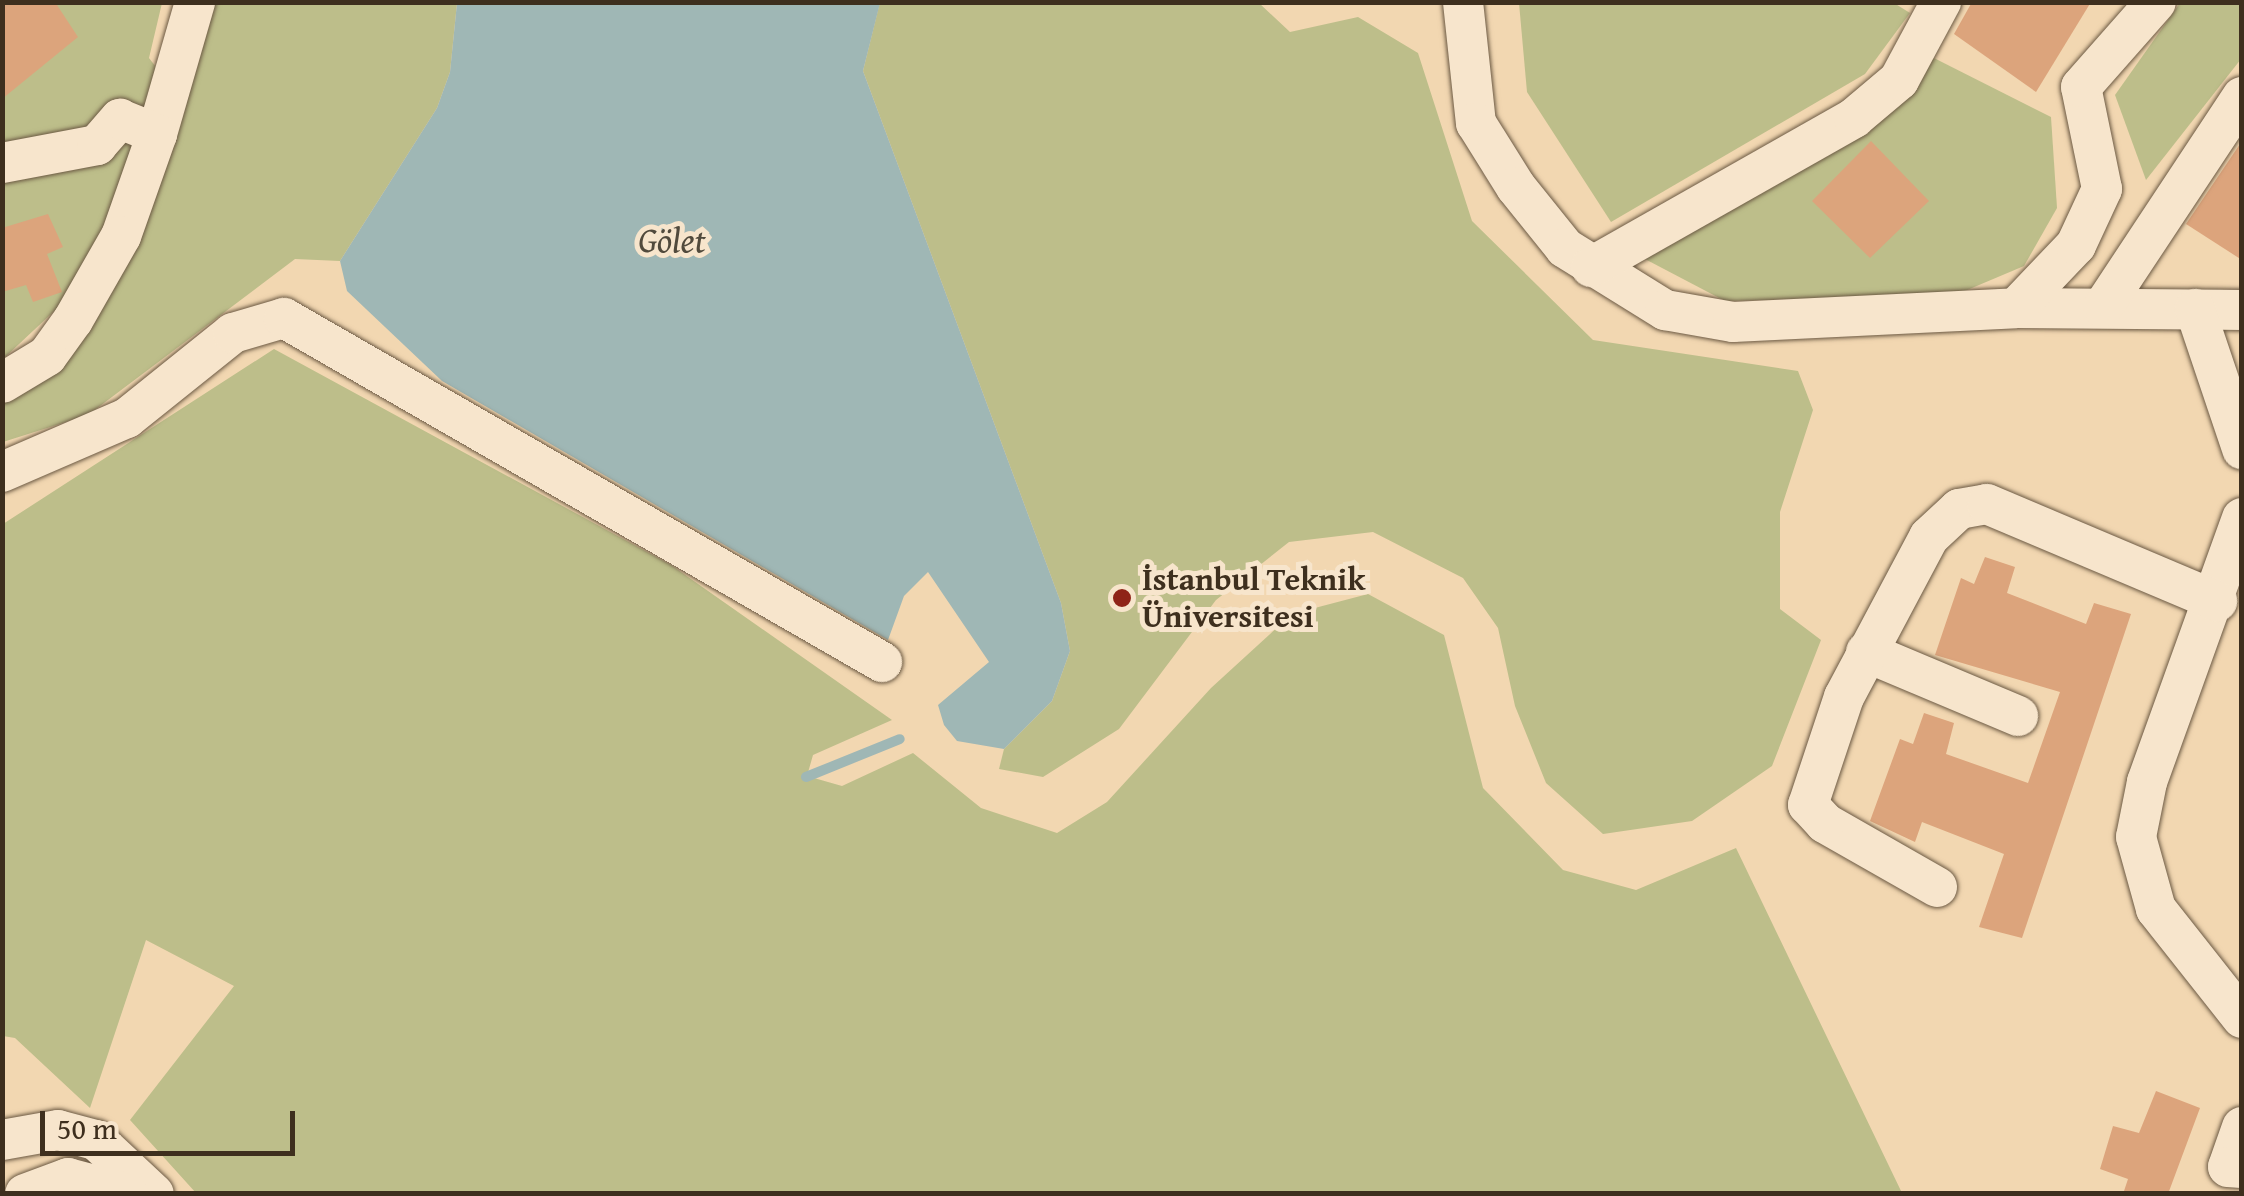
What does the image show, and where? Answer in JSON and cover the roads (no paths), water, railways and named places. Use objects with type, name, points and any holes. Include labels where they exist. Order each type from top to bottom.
[{"type":"lane","points":[[2,383],[47,356],[73,320],[121,236],[157,134],[195,2]]},
{"type":"lane","points":[[1463,2],[1476,123],[1516,187],[1564,248],[1665,310],[1732,322],[2016,308],[2242,310]]},
{"type":"lane","points":[[1592,267],[1854,118],[1899,80],[1941,2]]},
{"type":"lane","points":[[2016,308],[2076,244],[2102,189],[2081,87],[2156,2]]},
{"type":"lane","points":[[2103,307],[2242,97]]},
{"type":"lane","points":[[2,163],[98,145],[120,119],[157,134]]},
{"type":"lane","points":[[2195,309],[2242,449]]},
{"type":"lane","points":[[2,472],[127,418],[233,333],[284,318],[882,662]]},
{"type":"lane","points":[[1937,887],[1824,823],[1808,806],[1814,768],[1866,652],[1930,537],[1959,509],[1988,504],[2217,601]]},
{"type":"lane","points":[[2242,518],[2217,601],[2147,782],[2136,837],[2156,909],[2242,1018]]},
{"type":"lane","points":[[1866,652],[2018,716]]},
{"type":"lane","points":[[2242,1127],[2228,1167],[2242,1168]]},
{"type":"lane","points":[[2,1140],[58,1130],[96,1140],[154,1194]]},
{"type":"lane","points":[[25,1194],[68,1178],[128,1194]]},
{"type":"water","name":"Gölet","points":[[457,3],[880,3],[863,71],[1061,603],[1070,651],[1052,701],[1004,749],[957,741],[944,725],[938,705],[989,662],[928,572],[904,596],[888,640],[442,381],[347,291],[340,261],[437,108],[450,72]]},
{"type":"waterway","points":[[806,777],[900,739]]},
{"type":"place","name":"İstanbul Teknik Üniversitesi","points":[[1122,598]]}]
